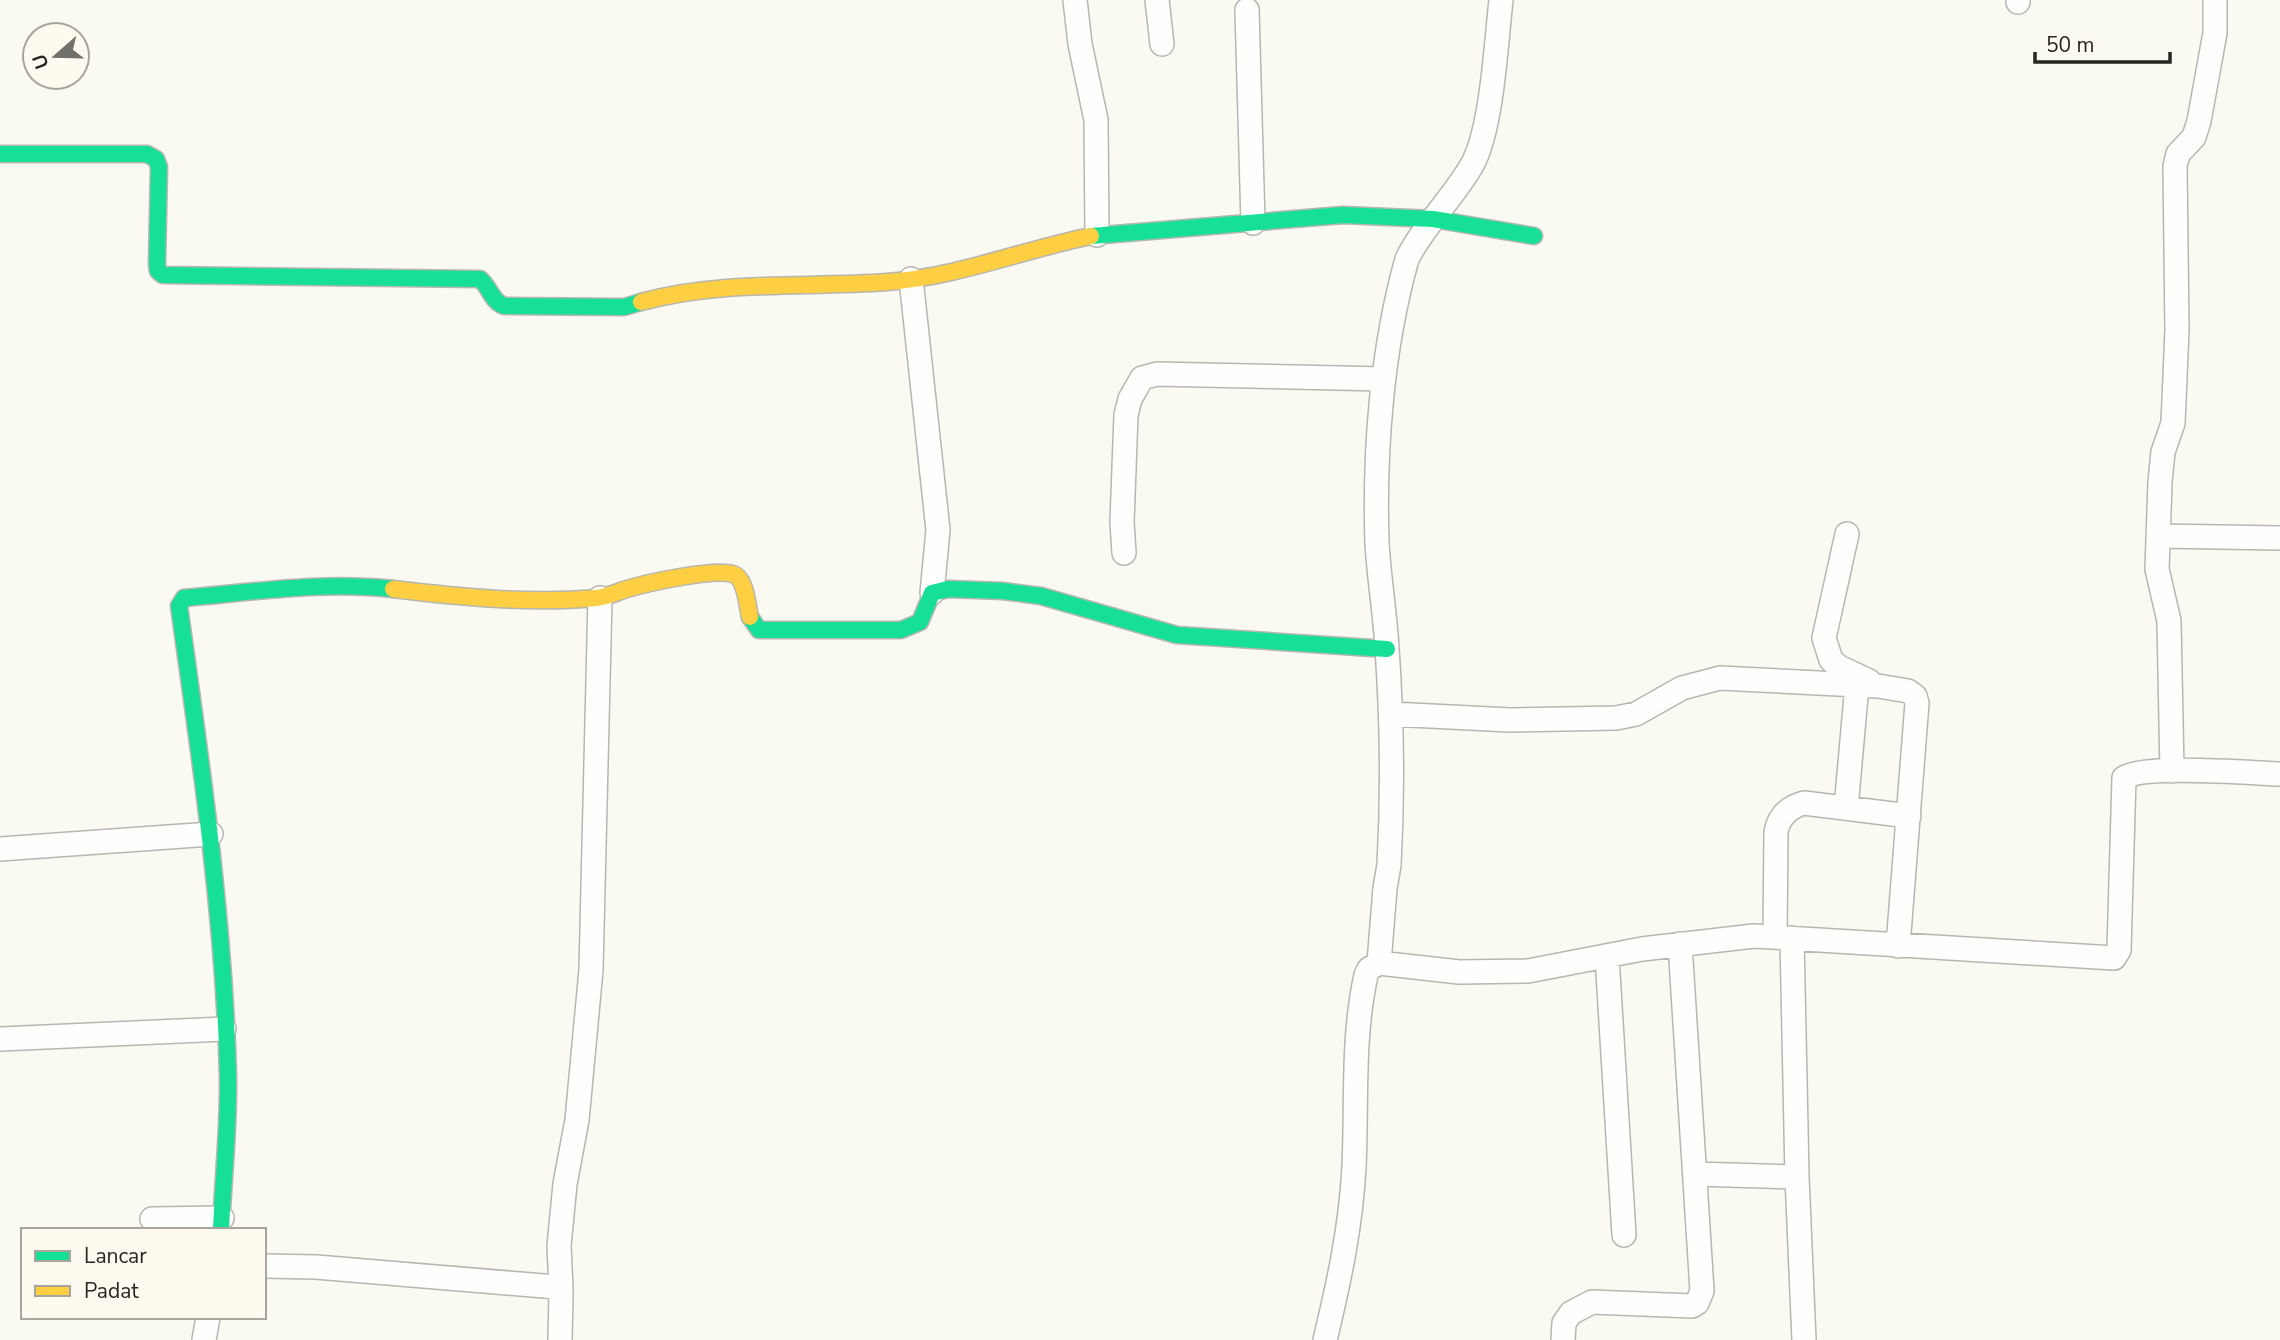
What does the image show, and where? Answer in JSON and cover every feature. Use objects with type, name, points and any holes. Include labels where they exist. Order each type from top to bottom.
[{"type":"street","points":[[1075,0],[1080,44],[1096,120],[1097,235]]},
{"type":"street","points":[[1157,0],[1162,44]]},
{"type":"street","points":[[1379,964],[1392,823],[1391,714],[1377,544],[1383,379],[1407,259],[1415,242],[1471,167],[1478,152],[1488,108],[1501,0]]},
{"type":"street","points":[[2172,771],[2169,621],[2157,569],[2163,452],[2172,423],[2177,330],[2175,166],[2178,154],[2194,137],[2199,121],[2215,33],[2215,0]]},
{"type":"street","points":[[1247,10],[1253,223]]},
{"type":"street","points":[[0,154],[154,156],[159,167],[157,264],[158,271],[166,276],[480,279],[486,283],[500,306],[631,306],[660,297],[711,288],[888,282],[950,273],[1097,235],[1343,215],[1433,219],[1534,236]]},
{"type":"street","points":[[152,1219],[221,1224],[228,1078],[211,834],[179,606],[184,598],[313,586],[355,585],[472,598],[558,600],[600,598],[629,588],[703,574],[733,574],[741,580],[750,618],[759,630],[912,628],[921,622],[932,593],[938,530],[911,279]]},
{"type":"street","points":[[1124,553],[1122,522],[1126,415],[1130,399],[1142,379],[1157,374],[1383,379]]},
{"type":"street","points":[[1847,534],[1824,638],[1831,660],[1867,685]]},
{"type":"street","points":[[2158,536],[2280,538]]},
{"type":"street","points":[[932,593],[948,589],[1003,591],[1041,596],[1177,635],[1387,649]]},
{"type":"street","points":[[560,1340],[559,1246],[565,1184],[577,1120],[591,970],[600,598]]},
{"type":"street","points":[[1391,714],[1510,720],[1616,718],[1636,715],[1682,688],[1720,678],[1867,685],[1908,691],[1915,696],[1917,703],[1898,946]]},
{"type":"street","points":[[1846,808],[1867,685]]},
{"type":"street","points":[[1325,1340],[1341,1276],[1351,1216],[1356,1034],[1369,969],[1379,964],[1459,972],[1528,971],[1680,944],[1754,936],[2114,958],[2119,950],[2124,778],[2132,774],[2172,771],[2280,774]]},
{"type":"street","points":[[1804,1340],[1778,823],[1794,806],[1804,803],[1909,816]]},
{"type":"street","points":[[0,849],[211,834]]},
{"type":"street","points":[[1563,1340],[1564,1322],[1571,1313],[1592,1302],[1692,1306],[1697,1303],[1702,1291],[1680,944]]},
{"type":"street","points":[[1607,956],[1623,1235]]},
{"type":"street","points":[[0,1039],[225,1029]]},
{"type":"street","points":[[1695,1174],[1797,1177]]},
{"type":"street","points":[[266,1266],[316,1267],[561,1289]]},
{"type":"street","points":[[204,1340],[208,1319]]},
{"type":"traffic: fast","points":[[0,154],[147,154],[156,159],[159,167],[157,264],[158,271],[163,275],[480,279],[496,301],[504,306],[624,307],[641,302]]},
{"type":"traffic: fast","points":[[1091,236],[1343,215],[1433,219],[1534,236]]},
{"type":"traffic: fast","points":[[221,1228],[228,1095],[226,1017],[217,899],[179,606],[184,598],[288,588],[341,586],[393,589]]},
{"type":"traffic: fast","points":[[750,617],[759,630],[901,630],[920,622],[932,593],[948,589],[1003,591],[1041,596],[1177,635],[1387,649]]},
{"type":"traffic: slow","points":[[641,302],[702,290],[913,279],[964,269],[1091,236]]},
{"type":"traffic: slow","points":[[393,589],[494,599],[571,600],[600,597],[680,577],[724,573],[733,574],[741,581],[750,617]]}]
